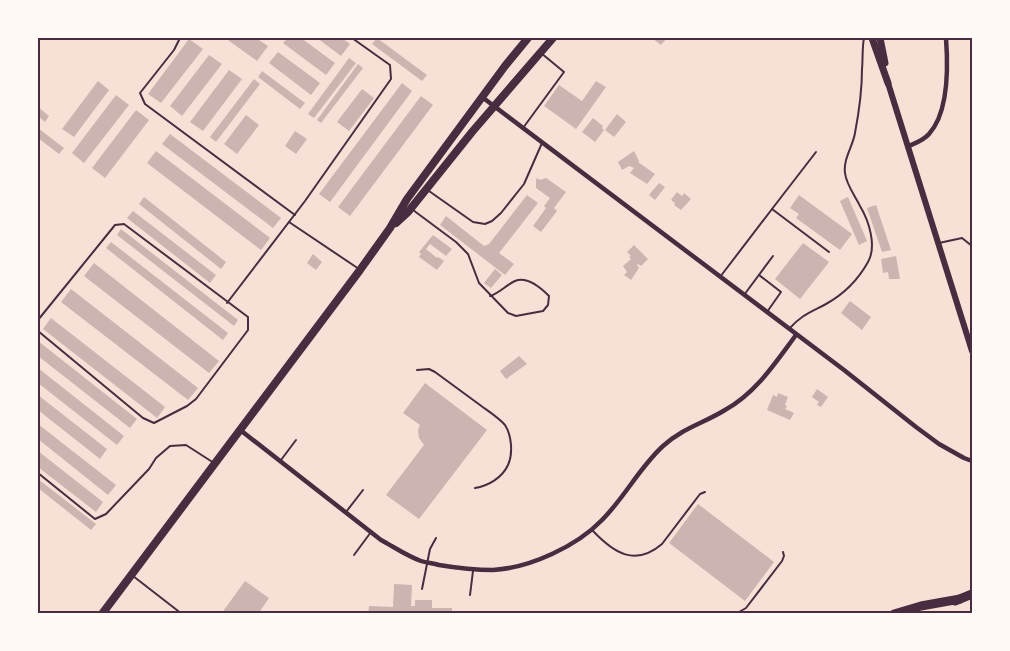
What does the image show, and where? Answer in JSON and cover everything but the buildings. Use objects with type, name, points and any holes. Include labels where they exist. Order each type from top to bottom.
[{"type":"highway","points":[[920,614],[972,594]]},
{"type":"highway","points":[[894,614],[921,606],[960,599]]},
{"type":"main road","points":[[102,614],[360,270],[390,228],[407,199],[528,38]]},
{"type":"main road","points":[[390,228],[411,209],[494,106],[553,38]]},
{"type":"main road","points":[[872,38],[888,83]]},
{"type":"main road","points":[[880,38],[888,83]]},
{"type":"street","points":[[909,146],[927,137],[939,116],[946,81],[946,38]]},
{"type":"street","points":[[888,83],[972,351]]},
{"type":"street","points":[[482,97],[924,433],[939,444],[972,461]]},
{"type":"street","points":[[239,429],[381,540],[422,561],[451,567],[494,570],[511,567],[560,551],[591,529],[616,504],[646,463],[663,446],[678,433],[727,409],[750,392],[796,335]]},
{"type":"lane","points":[[180,38],[174,50],[140,93],[145,104],[295,215]]},
{"type":"lane","points":[[227,303],[290,222],[391,79],[390,65],[352,38]]},
{"type":"lane","points":[[789,329],[801,316],[845,291],[870,259],[873,241],[862,208],[844,171],[855,136],[860,107],[864,38]]},
{"type":"lane","points":[[524,128],[564,72],[540,52]]},
{"type":"lane","points":[[426,189],[473,222],[485,224],[501,213],[524,184],[542,142]]},
{"type":"lane","points":[[720,277],[816,152]]},
{"type":"lane","points":[[411,209],[456,242],[468,254],[479,283],[490,296],[508,313],[516,316],[543,311],[548,305],[549,296],[525,280],[516,280],[490,296]]},
{"type":"lane","points":[[772,209],[829,252]]},
{"type":"lane","points":[[290,222],[360,270]]},
{"type":"lane","points":[[38,320],[116,225],[124,224],[248,317],[248,330],[196,399],[154,423],[143,418],[38,331]]},
{"type":"lane","points":[[939,243],[962,238],[972,246]]},
{"type":"lane","points":[[744,295],[773,256]]},
{"type":"lane","points":[[759,275],[781,292],[766,312]]},
{"type":"lane","points":[[417,370],[429,369],[435,372],[498,419],[507,429],[511,447],[507,467],[498,478],[475,488]]},
{"type":"lane","points":[[280,461],[296,440]]},
{"type":"lane","points":[[38,473],[95,519],[106,514],[149,469],[156,458],[170,446],[186,445],[214,463]]},
{"type":"lane","points":[[346,512],[363,490]]},
{"type":"lane","points":[[591,529],[614,551],[628,555],[643,554],[662,544],[700,494],[705,492]]},
{"type":"lane","points":[[354,555],[371,532]]},
{"type":"lane","points":[[422,589],[430,549],[436,538]]},
{"type":"lane","points":[[739,612],[746,608],[782,561],[783,552]]},
{"type":"lane","points":[[470,595],[473,569]]},
{"type":"lane","points":[[130,574],[182,614]]}]
